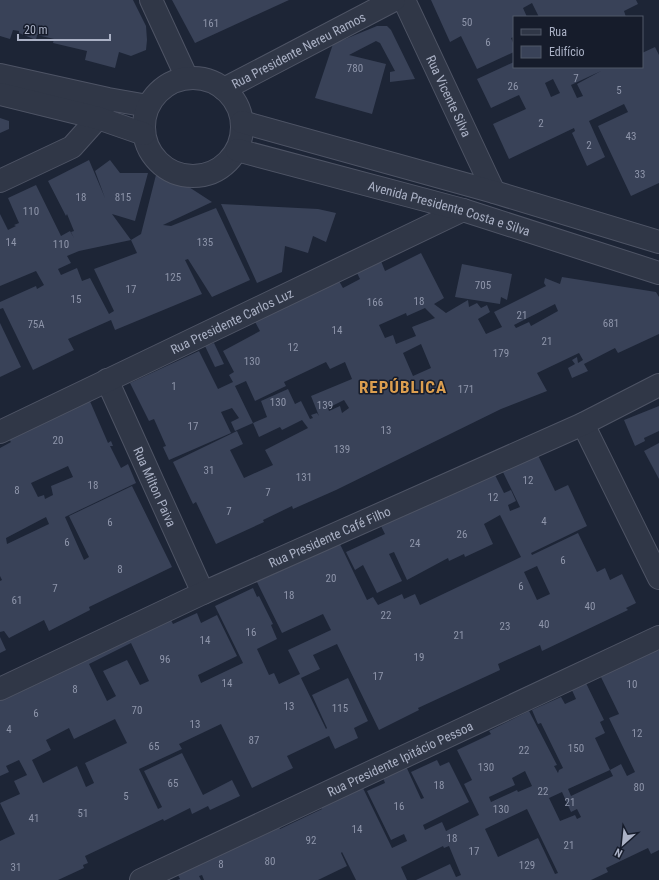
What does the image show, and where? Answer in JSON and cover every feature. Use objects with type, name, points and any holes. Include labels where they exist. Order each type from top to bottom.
[{"type":"street","points":[[151,0],[187,78]]},
{"type":"street","name":"Rua Presidente Nereu Ramos","points":[[224,89],[394,0]]},
{"type":"street","name":"Rua Vicente Silva","points":[[404,0],[494,192]]},
{"type":"street","points":[[0,75],[108,99],[148,106]]},
{"type":"street","points":[[187,78],[206,80],[224,89],[236,104],[242,122],[242,136],[237,150],[226,164],[211,173],[193,177],[176,174],[161,165],[149,151],[144,134],[144,120],[148,106],[157,92],[171,83],[187,78]]},
{"type":"street","points":[[0,94],[98,118],[144,134]]},
{"type":"street","points":[[0,181],[72,147],[98,118],[108,99]]},
{"type":"street","name":"Avenida Presidente Costa e Silva","points":[[242,122],[494,192],[659,242]]},
{"type":"street","name":"Avenida Presidente Costa e Silva","points":[[237,150],[463,210],[659,273]]},
{"type":"street","name":"Rua Presidente Carlos Luz","points":[[0,432],[463,210]]},
{"type":"street","name":"Rua Milton Paiva","points":[[107,380],[202,593]]},
{"type":"street","name":"Rua Presidente Café Filho","points":[[0,689],[202,593],[583,424],[659,385]]},
{"type":"street","points":[[583,424],[659,578]]},
{"type":"street","name":"Rua Presidente Ipitácio Pessoa","points":[[141,880],[659,638]]},
{"type":"building","points":[[0,0],[133,0],[146,26],[146,50],[131,56],[119,52],[115,68],[85,60],[87,51],[53,43],[54,39],[37,35],[36,40],[19,33],[19,31],[13,30],[10,39],[0,36]]},
{"type":"building","points":[[172,0],[289,0],[195,43]]},
{"type":"building","points":[[431,0],[636,0],[638,4],[624,11],[626,16],[538,16],[532,3],[523,8],[527,16],[513,16],[513,37],[511,38],[513,43],[513,52],[477,69],[461,36],[450,42]]},
{"type":"building","points":[[377,26],[387,26],[391,30],[415,79],[390,82],[390,72],[395,71],[380,43],[376,41],[349,55],[386,64],[372,114],[315,98],[333,44]]},
{"type":"building","points":[[655,47],[659,55],[659,183],[631,196],[598,126],[628,112],[624,104],[589,121],[605,157],[587,166],[572,133],[575,131],[574,128],[509,159],[493,124],[526,109],[519,95],[491,108],[477,79],[513,62],[513,68],[643,68],[643,53]],"holes":[[[601,71],[577,84],[583,96],[577,98],[571,85]],[[553,79],[560,93],[551,97],[545,83]]]},
{"type":"building","points":[[0,118],[9,121],[9,129],[0,133]]},
{"type":"building","points":[[89,160],[105,198],[95,171],[110,160],[120,173],[148,173],[135,221],[112,214],[131,240],[141,234],[158,167],[212,202],[163,225],[171,226],[216,208],[250,280],[212,297],[188,259],[185,260],[202,294],[115,330],[111,320],[68,339],[74,350],[33,370],[3,308],[0,309],[0,302],[36,286],[37,289],[44,285],[36,271],[0,286],[0,214],[8,230],[16,226],[14,225],[19,223],[8,198],[36,185],[61,236],[70,231],[74,238],[71,232],[74,231],[67,214],[66,216],[48,181]],"holes":[[[131,240],[137,253],[94,269],[114,311],[109,314],[90,278],[82,281],[77,268],[61,275],[58,269],[71,263],[67,256],[79,251]]]},
{"type":"building","points":[[221,204],[318,209],[336,213],[326,242],[313,236],[308,253],[285,246],[282,272],[257,283]]},
{"type":"building","points":[[421,253],[444,298],[434,304],[446,313],[468,300],[469,307],[477,303],[481,308],[487,305],[490,312],[478,319],[486,334],[502,327],[494,312],[546,286],[544,283],[545,278],[560,284],[562,277],[656,292],[659,297],[659,334],[618,353],[615,348],[584,364],[588,371],[572,378],[568,368],[575,364],[572,360],[577,357],[578,363],[583,360],[579,353],[537,373],[547,391],[501,409],[336,490],[293,509],[292,506],[263,520],[264,522],[216,544],[196,502],[193,504],[173,462],[237,431],[243,444],[230,450],[244,478],[273,465],[265,450],[308,428],[302,420],[282,430],[280,427],[259,437],[253,423],[235,431],[231,422],[239,418],[232,408],[221,412],[231,433],[169,460],[163,447],[166,446],[154,419],[149,421],[130,383],[199,351],[218,389],[233,382],[229,375],[234,372],[223,351],[260,331],[254,320],[339,281],[343,288],[360,279],[356,271],[381,261],[385,271]],"holes":[[[555,304],[558,311],[531,326],[529,322],[516,328],[514,325]],[[425,308],[435,318],[412,327],[416,336],[396,344],[393,335],[385,338],[379,325],[406,313],[407,316]],[[421,344],[431,368],[413,376],[403,353]],[[326,362],[330,369],[345,362],[352,379],[311,396],[319,416],[317,413],[311,415],[313,418],[310,419],[301,401],[295,404],[288,389],[261,401],[267,417],[253,423],[235,386],[246,381],[255,401],[286,386],[284,382]],[[344,400],[349,408],[342,413],[340,406],[329,411],[328,408]]]},
{"type":"building","points":[[462,264],[512,274],[507,300],[501,297],[500,304],[455,297]]},
{"type":"building","points":[[0,323],[21,367],[0,377]]},
{"type":"building","points":[[214,343],[224,364],[215,367],[205,346]]},
{"type":"building","points":[[89,399],[108,443],[111,441],[113,446],[110,446],[121,468],[128,464],[136,483],[65,517],[84,560],[89,557],[69,516],[132,486],[172,567],[89,607],[90,610],[49,631],[44,620],[9,638],[4,631],[0,632],[0,581],[2,580],[0,576],[0,448],[11,442],[8,438]],"holes":[[[68,466],[73,477],[51,486],[53,495],[45,499],[44,495],[38,497],[31,483]],[[46,517],[49,524],[7,544],[6,538]]]},
{"type":"building","points":[[659,406],[659,431],[644,438],[645,441],[635,446],[624,420]]},
{"type":"building","points":[[659,443],[659,479],[644,451]]},
{"type":"building","points":[[535,449],[555,491],[568,485],[587,526],[531,553],[532,555],[578,533],[597,572],[605,568],[610,580],[622,574],[636,603],[626,608],[628,610],[542,651],[540,645],[498,664],[500,670],[418,708],[419,710],[379,730],[337,644],[313,655],[320,669],[301,678],[326,729],[327,728],[312,695],[348,678],[368,721],[354,728],[358,738],[335,749],[329,736],[287,756],[293,768],[252,788],[221,724],[179,744],[182,749],[139,769],[158,809],[162,807],[144,771],[182,753],[203,795],[232,780],[240,796],[210,810],[208,806],[192,814],[190,808],[164,821],[163,819],[85,856],[88,863],[83,865],[84,868],[58,880],[0,880],[0,841],[15,834],[0,803],[20,794],[14,781],[27,775],[19,760],[6,766],[9,772],[0,776],[0,698],[170,618],[173,624],[197,613],[201,623],[217,615],[237,656],[198,675],[201,683],[243,663],[215,606],[253,588],[257,597],[259,596],[273,624],[271,625],[277,639],[257,649],[269,675],[274,673],[279,684],[300,674],[288,650],[331,630],[323,614],[282,633],[254,576],[338,540],[367,600],[373,597],[378,605],[402,594],[404,599],[415,594],[420,605],[521,557],[500,515],[484,524],[493,544],[465,557],[464,554],[449,561],[448,558],[407,580],[394,552],[389,554],[402,581],[377,593],[363,565],[355,570],[346,552],[385,534],[380,524],[491,467],[504,493],[511,490],[516,501],[508,505],[510,511],[520,507],[501,468]],"holes":[[[537,566],[550,594],[537,600],[524,572]],[[131,643],[149,681],[140,685],[127,660],[103,671],[116,696],[107,701],[89,664]],[[115,719],[127,743],[85,763],[94,783],[86,787],[77,766],[43,783],[32,760],[51,750],[46,740],[69,728],[74,739]]]},
{"type":"building","points":[[0,637],[6,650],[0,653]]},
{"type":"building","points":[[656,645],[659,651],[659,850],[651,854],[648,848],[606,868],[608,872],[591,880],[416,880],[450,864],[456,877],[461,875],[449,846],[444,848],[443,846],[401,867],[407,880],[356,880],[342,852],[341,853],[347,866],[318,880],[204,880],[202,875],[199,876],[201,880],[177,880],[180,879],[178,875],[277,823],[280,829],[322,809],[319,803],[361,784],[392,848],[407,841],[404,834],[391,840],[367,791],[385,783],[382,775],[405,764],[421,799],[424,798],[411,772],[437,760],[440,766],[449,762],[469,802],[423,825],[425,830],[442,822],[446,831],[479,815],[464,784],[472,780],[457,750],[491,734],[489,731],[529,711],[557,765],[554,766],[558,773],[559,770],[563,768],[541,723],[538,724],[532,710],[561,697],[565,704],[576,699],[570,686],[584,679],[604,720],[600,722],[605,733],[595,738],[610,770],[621,764],[627,776],[635,772],[609,718],[619,714],[599,673]],"holes":[[[610,770],[613,776],[571,796],[568,789]],[[525,771],[532,786],[518,792],[517,790],[491,802],[489,797],[515,785],[512,778]],[[562,792],[571,812],[577,809],[581,817],[577,819],[575,815],[560,821],[549,798]],[[527,809],[558,873],[555,874],[538,838],[498,857],[485,829]]]},
{"type":"district","name":"REPÚBLICA","points":[[403,387]]}]
